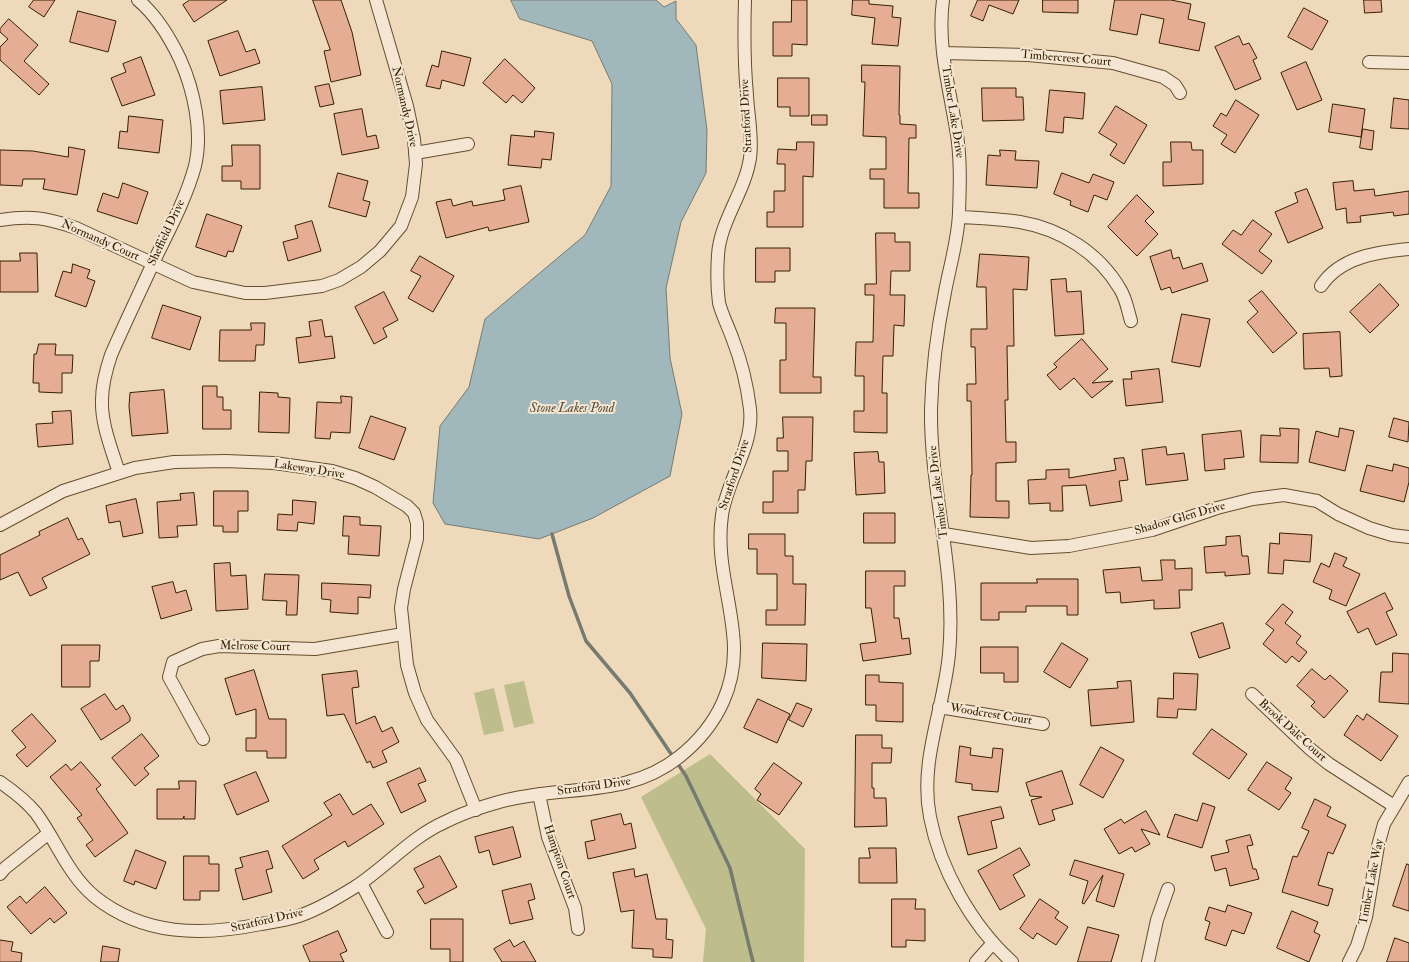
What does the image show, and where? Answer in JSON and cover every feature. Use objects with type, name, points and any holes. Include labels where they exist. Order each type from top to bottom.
[{"type":"street","name":"Sheffield Drive","points":[[119,473],[106,430],[102,402],[104,379],[111,355],[184,199],[195,165],[196,118],[190,80],[172,42],[154,16],[138,0]]},
{"type":"street","name":"Normandy Drive","points":[[153,264],[193,282],[245,293],[265,293],[322,286],[339,280],[361,267],[380,251],[401,226],[412,197],[416,164],[407,106],[376,0]]},
{"type":"street","name":"Stratford Drive","points":[[0,782],[29,805],[80,884],[97,899],[121,914],[145,924],[169,929],[204,932],[231,930],[298,917],[326,905],[361,883],[416,839],[445,822],[476,810],[522,796],[611,787],[635,782],[669,765],[706,733],[717,715],[728,689],[735,660],[733,632],[721,566],[720,542],[725,501],[747,438],[751,415],[746,375],[720,305],[718,252],[725,226],[747,171],[750,155],[751,136],[743,42],[745,0]]},
{"type":"street","name":"Timber Lake Drive","points":[[942,0],[943,53],[960,158],[959,217],[956,241],[945,290],[933,362],[931,413],[933,453],[949,583],[950,622],[949,654],[931,743],[927,792],[930,816],[936,843],[947,870],[975,921],[992,944],[1012,962]]},
{"type":"street","name":"Timbercrest Court","points":[[943,53],[1028,54],[1113,63],[1143,70],[1163,77],[1175,85],[1180,93]]},
{"type":"street","points":[[1369,62],[1409,63]]},
{"type":"street","points":[[415,153],[468,144]]},
{"type":"street","name":"Normandy Court","points":[[0,220],[22,216],[56,221],[76,228],[153,264]]},
{"type":"street","points":[[959,217],[1019,222],[1039,226],[1073,241],[1101,264],[1121,290],[1131,321]]},
{"type":"street","points":[[1321,286],[1328,275],[1350,260],[1378,253],[1409,249]]},
{"type":"street","name":"Lakeway Drive","points":[[0,525],[63,491],[119,473],[174,462],[226,461],[274,463],[332,471],[355,478],[375,487],[407,506],[414,513],[417,523],[417,539],[402,602],[402,634],[407,665],[415,693],[427,720],[456,760],[476,810]]},
{"type":"street","name":"Shadow Glen Drive","points":[[944,534],[1031,548],[1069,546],[1152,530],[1217,508],[1253,499],[1284,495],[1317,501],[1338,514],[1369,528],[1392,535],[1409,537]]},
{"type":"street","name":"Melrose Court","points":[[203,739],[169,677],[173,662],[202,649],[219,646],[315,649],[402,634]]},
{"type":"street","name":"Brook Dale Court","points":[[1252,694],[1309,748],[1329,764],[1394,806]]},
{"type":"street","name":"Woodcrest Court","points":[[939,707],[1043,724]]},
{"type":"street","name":"Timber Lake Way","points":[[1348,962],[1357,946],[1366,917],[1378,846],[1384,824],[1409,782]]},
{"type":"street","name":"Hampton Court","points":[[539,794],[548,837],[575,908],[578,929]]},
{"type":"street","points":[[0,874],[5,868],[48,833]]},
{"type":"street","points":[[361,883],[387,932]]},
{"type":"street","points":[[1148,962],[1157,920],[1168,889]]},
{"type":"street","points":[[976,962],[992,944]]},
{"type":"green space","points":[[524,681],[534,723],[514,728],[504,685]]},
{"type":"green space","points":[[494,688],[504,731],[484,735],[474,693]]},
{"type":"green space","points":[[710,754],[805,849],[804,962],[703,962],[706,929],[641,797]]},
{"type":"water","name":"Stone Lakes Pond","points":[[511,0],[656,0],[664,7],[676,1],[676,19],[696,45],[707,130],[706,173],[681,222],[666,288],[670,358],[682,414],[670,476],[593,518],[539,539],[445,524],[433,503],[440,426],[469,387],[485,319],[585,235],[611,186],[612,84],[592,41],[520,19]]},
{"type":"building","points":[[34,0],[55,0],[44,17],[29,7]]},
{"type":"building","points":[[190,0],[227,0],[194,22],[183,5]]},
{"type":"building","points":[[313,0],[341,0],[352,32],[361,75],[331,82],[324,51],[330,50]]},
{"type":"building","points":[[792,0],[807,0],[807,45],[792,44],[792,56],[773,56],[773,22],[791,22]]},
{"type":"building","points":[[853,0],[869,0],[869,4],[893,6],[892,17],[901,18],[898,46],[872,44],[875,18],[852,15]]},
{"type":"building","points":[[978,0],[1019,0],[1013,14],[989,5],[983,21],[971,16]]},
{"type":"building","points":[[1043,0],[1078,0],[1078,13],[1043,12]]},
{"type":"building","points":[[1115,0],[1171,0],[1191,4],[1188,19],[1205,23],[1199,51],[1159,43],[1164,19],[1141,14],[1137,35],[1110,30]]},
{"type":"building","points":[[1364,0],[1381,0],[1382,12],[1365,13]]},
{"type":"building","points":[[1304,8],[1328,21],[1312,50],[1288,37]]},
{"type":"building","points":[[78,11],[116,21],[108,52],[70,42]]},
{"type":"building","points":[[9,19],[38,45],[24,61],[49,84],[39,95],[0,60],[0,47],[8,39],[0,32],[0,29]]},
{"type":"building","points":[[238,31],[246,52],[255,49],[260,63],[220,76],[208,41]]},
{"type":"building","points":[[1239,36],[1243,45],[1249,43],[1257,58],[1253,60],[1261,79],[1235,90],[1215,47]]},
{"type":"building","points":[[442,51],[471,58],[464,86],[442,80],[440,89],[426,86],[432,65],[438,67]]},
{"type":"building","points":[[141,57],[155,95],[122,106],[111,78],[126,72],[123,64]]},
{"type":"building","points":[[505,59],[535,88],[522,103],[513,95],[506,103],[483,83]]},
{"type":"building","points":[[1306,62],[1322,100],[1297,110],[1281,73]]},
{"type":"building","points":[[862,65],[900,66],[900,124],[916,125],[916,138],[909,138],[908,193],[919,193],[919,208],[884,208],[884,179],[870,179],[870,169],[886,169],[886,137],[863,136],[865,82],[862,82]]},
{"type":"building","points":[[778,78],[809,78],[809,116],[790,116],[790,107],[778,107]]},
{"type":"building","points":[[329,84],[334,104],[320,107],[315,87]]},
{"type":"building","points":[[262,87],[265,120],[223,124],[220,91]]},
{"type":"building","points":[[982,88],[1016,88],[1016,97],[1023,97],[1024,120],[983,121]]},
{"type":"building","points":[[1050,90],[1085,93],[1083,119],[1064,117],[1063,133],[1046,131]]},
{"type":"building","points":[[1394,98],[1409,100],[1409,129],[1391,128]]},
{"type":"building","points":[[1236,100],[1259,115],[1235,153],[1221,144],[1227,135],[1213,126],[1221,113],[1226,116]]},
{"type":"building","points":[[1333,104],[1365,109],[1361,137],[1329,132]]},
{"type":"building","points":[[1116,106],[1147,125],[1124,164],[1110,155],[1117,144],[1099,133]]},
{"type":"building","points":[[362,109],[367,137],[376,135],[379,148],[342,155],[334,114]]},
{"type":"building","points":[[812,115],[827,115],[827,125],[812,125]]},
{"type":"building","points":[[129,116],[163,120],[159,153],[118,148],[120,131],[127,132]]},
{"type":"building","points":[[1363,129],[1374,131],[1372,150],[1360,148]]},
{"type":"building","points":[[535,131],[554,133],[551,160],[542,159],[541,168],[508,165],[511,135],[534,137]]},
{"type":"building","points":[[797,142],[814,142],[813,177],[803,176],[803,227],[767,227],[767,212],[774,212],[774,191],[785,191],[785,164],[777,164],[778,149],[796,150]]},
{"type":"building","points":[[1171,142],[1191,142],[1192,150],[1203,150],[1203,184],[1163,186],[1163,162],[1171,162]]},
{"type":"building","points":[[232,145],[260,145],[260,189],[241,189],[241,181],[222,181],[222,166],[232,166]]},
{"type":"building","points":[[69,147],[85,150],[77,195],[43,189],[45,179],[23,179],[22,186],[0,185],[0,150],[33,151],[68,157]]},
{"type":"building","points":[[1000,150],[1016,151],[1015,160],[1039,161],[1037,188],[986,185],[988,155],[1000,156]]},
{"type":"building","points":[[338,173],[368,181],[363,200],[370,202],[366,217],[329,207]]},
{"type":"building","points":[[1062,173],[1089,183],[1093,174],[1114,182],[1107,200],[1094,195],[1088,212],[1070,205],[1071,201],[1054,194]]},
{"type":"building","points":[[1353,181],[1354,191],[1374,189],[1375,196],[1409,191],[1409,214],[1394,216],[1393,212],[1360,216],[1361,222],[1347,223],[1346,208],[1336,210],[1333,183]]},
{"type":"building","points":[[123,183],[148,192],[137,224],[97,211],[103,193],[118,198]]},
{"type":"building","points":[[521,186],[529,222],[489,231],[488,227],[446,238],[436,202],[451,199],[453,206],[472,201],[473,206],[505,200],[503,190]]},
{"type":"building","points":[[1307,189],[1323,228],[1288,243],[1275,212],[1298,202],[1295,193]]},
{"type":"building","points":[[1137,195],[1154,212],[1145,221],[1158,234],[1137,256],[1108,227]]},
{"type":"building","points":[[207,214],[242,226],[233,252],[228,251],[226,257],[196,247]]},
{"type":"building","points":[[1253,220],[1272,234],[1259,251],[1272,261],[1262,274],[1222,244],[1233,230],[1241,235]]},
{"type":"building","points":[[312,221],[321,251],[288,261],[283,242],[298,238],[295,226]]},
{"type":"building","points":[[876,233],[895,233],[895,242],[910,242],[910,271],[891,271],[890,295],[905,295],[904,326],[894,325],[893,356],[883,356],[882,393],[887,393],[887,433],[854,432],[854,411],[864,411],[864,376],[855,376],[856,342],[873,342],[874,295],[865,295],[865,284],[876,284]]},
{"type":"building","points":[[756,248],[790,248],[790,271],[775,271],[775,282],[756,282]]},
{"type":"building","points":[[1171,250],[1173,259],[1179,257],[1183,269],[1202,263],[1208,281],[1172,293],[1170,287],[1161,290],[1150,257]]},
{"type":"building","points":[[20,253],[37,253],[38,292],[0,292],[0,261],[20,261]]},
{"type":"building","points":[[980,254],[1029,257],[1027,290],[1013,289],[1014,346],[1007,346],[1008,400],[1005,400],[1006,442],[1016,442],[1016,462],[996,463],[996,501],[1009,501],[1009,518],[970,517],[972,475],[971,401],[967,401],[967,384],[976,384],[975,347],[971,347],[971,329],[987,329],[986,287],[977,287]]},
{"type":"building","points":[[420,256],[454,276],[433,312],[408,298],[421,276],[411,271]]},
{"type":"building","points":[[73,264],[90,270],[87,278],[95,281],[86,307],[55,296],[63,271],[71,273]]},
{"type":"building","points":[[1066,279],[1067,292],[1081,291],[1084,334],[1055,336],[1051,280]]},
{"type":"building","points":[[1380,284],[1399,305],[1370,333],[1350,312]]},
{"type":"building","points":[[1262,291],[1297,333],[1273,353],[1247,322],[1258,312],[1249,301]]},
{"type":"building","points":[[384,292],[398,320],[383,328],[387,337],[374,344],[355,307]]},
{"type":"building","points":[[163,305],[201,317],[190,350],[152,338]]},
{"type":"building","points":[[776,308],[815,308],[813,377],[821,377],[821,393],[780,393],[780,360],[786,360],[786,323],[775,323]]},
{"type":"building","points":[[1182,314],[1210,319],[1200,367],[1172,362]]},
{"type":"building","points":[[322,320],[325,337],[332,336],[335,358],[299,363],[296,338],[311,336],[309,322]]},
{"type":"building","points":[[251,323],[265,323],[264,345],[256,345],[255,361],[219,361],[220,330],[251,330]]},
{"type":"building","points":[[1340,332],[1342,376],[1330,377],[1329,368],[1304,369],[1303,334]]},
{"type":"building","points":[[1082,339],[1108,369],[1092,383],[1113,381],[1092,398],[1074,378],[1060,390],[1047,375],[1057,367],[1054,364]]},
{"type":"building","points":[[39,344],[56,344],[55,355],[73,355],[72,373],[62,373],[62,393],[39,392],[39,383],[33,383],[34,354],[36,354]]},
{"type":"building","points":[[1159,369],[1163,402],[1126,406],[1123,379],[1132,379],[1131,372]]},
{"type":"building","points":[[203,386],[217,386],[217,397],[223,397],[223,410],[231,410],[231,429],[203,429]]},
{"type":"building","points":[[164,390],[168,433],[132,436],[129,406],[130,393]]},
{"type":"building","points":[[260,392],[278,393],[278,397],[290,398],[289,433],[259,432]]},
{"type":"building","points":[[341,396],[352,397],[350,433],[331,432],[330,439],[315,438],[317,402],[341,403]]},
{"type":"building","points":[[71,411],[73,444],[38,447],[36,424],[53,423],[52,412]]},
{"type":"building","points":[[371,416],[406,428],[394,460],[359,448]]},
{"type":"building","points":[[783,417],[813,417],[812,461],[806,461],[805,490],[798,490],[798,513],[763,513],[763,502],[773,502],[773,471],[788,471],[788,451],[777,451],[777,438],[783,438]]},
{"type":"building","points":[[1394,418],[1409,422],[1408,442],[1389,437]]},
{"type":"building","points":[[1280,428],[1299,429],[1298,463],[1260,462],[1261,435],[1280,436]]},
{"type":"building","points":[[1340,428],[1354,431],[1345,471],[1309,462],[1316,431],[1338,437]]},
{"type":"building","points":[[1241,431],[1244,457],[1224,459],[1225,469],[1205,471],[1202,435]]},
{"type":"building","points":[[1166,447],[1167,455],[1184,453],[1188,480],[1146,485],[1142,450]]},
{"type":"building","points":[[878,452],[879,462],[884,462],[885,493],[856,495],[854,453]]},
{"type":"building","points":[[1124,458],[1128,480],[1119,481],[1122,501],[1090,506],[1086,485],[1062,486],[1063,511],[1050,511],[1050,503],[1029,504],[1028,480],[1046,479],[1046,470],[1069,469],[1069,478],[1116,470],[1114,459]]},
{"type":"building","points":[[1394,464],[1409,468],[1409,482],[1404,502],[1360,491],[1367,465],[1392,471]]},
{"type":"building","points":[[214,491],[248,491],[248,511],[238,511],[238,532],[223,532],[223,526],[214,526]]},
{"type":"building","points":[[194,493],[197,525],[177,526],[178,537],[159,538],[157,502],[181,500],[180,494]]},
{"type":"building","points":[[136,499],[143,533],[123,537],[120,521],[109,523],[106,506]]},
{"type":"building","points":[[293,500],[316,502],[314,524],[298,522],[297,531],[277,530],[278,514],[292,515]]},
{"type":"building","points":[[864,513],[895,513],[895,543],[864,543]]},
{"type":"building","points":[[344,516],[360,517],[360,525],[381,526],[379,556],[348,554],[349,536],[343,536]]},
{"type":"building","points":[[68,518],[78,540],[82,538],[90,554],[42,578],[47,588],[30,596],[18,572],[0,580],[0,555],[40,535],[39,532]]},
{"type":"building","points":[[1280,533],[1312,535],[1310,562],[1284,560],[1283,574],[1268,573],[1270,543],[1279,544]]},
{"type":"building","points":[[749,534],[785,534],[785,556],[793,556],[793,584],[806,584],[805,625],[766,625],[766,610],[777,610],[777,574],[757,574],[757,549],[749,549]]},
{"type":"building","points":[[1240,536],[1242,556],[1248,556],[1250,574],[1225,576],[1225,572],[1206,573],[1204,547],[1226,545],[1226,537]]},
{"type":"building","points":[[1335,553],[1347,558],[1343,566],[1360,574],[1346,606],[1329,599],[1332,590],[1313,582],[1321,563],[1329,567]]},
{"type":"building","points":[[1161,560],[1175,560],[1175,569],[1192,568],[1192,590],[1179,590],[1180,608],[1154,609],[1154,600],[1121,603],[1120,592],[1106,593],[1103,570],[1140,567],[1142,581],[1162,580]]},
{"type":"building","points":[[230,563],[231,576],[246,575],[248,609],[216,611],[214,564]]},
{"type":"building","points":[[866,571],[905,571],[905,586],[894,586],[894,618],[899,618],[902,639],[909,638],[911,654],[863,661],[860,644],[876,642],[871,608],[866,608]]},
{"type":"building","points":[[265,574],[299,575],[297,615],[286,615],[287,601],[263,600]]},
{"type":"building","points":[[1037,579],[1078,579],[1078,615],[1067,615],[1067,606],[1026,606],[1026,612],[999,612],[999,620],[981,620],[981,583],[1037,583]]},
{"type":"building","points":[[173,582],[176,593],[186,590],[192,610],[161,619],[152,587]]},
{"type":"building","points":[[322,583],[371,585],[370,598],[358,597],[358,614],[330,612],[331,600],[322,599]]},
{"type":"building","points":[[1385,593],[1393,609],[1386,612],[1397,635],[1376,645],[1368,628],[1358,633],[1347,612]]},
{"type":"building","points":[[1283,604],[1293,612],[1285,623],[1301,636],[1296,643],[1307,652],[1299,662],[1292,656],[1286,663],[1263,644],[1274,630],[1266,624]]},
{"type":"building","points":[[1223,623],[1230,648],[1199,658],[1191,633]]},
{"type":"building","points":[[763,643],[807,644],[806,681],[762,678]]},
{"type":"building","points":[[1062,643],[1088,659],[1070,688],[1044,672]]},
{"type":"building","points":[[62,645],[100,645],[99,661],[90,661],[90,687],[62,687]]},
{"type":"building","points":[[981,647],[1018,647],[1018,682],[1004,682],[1004,673],[981,673]]},
{"type":"building","points":[[1393,653],[1409,654],[1409,704],[1379,702],[1381,672],[1392,672]]},
{"type":"building","points":[[1312,669],[1325,680],[1330,675],[1348,691],[1324,718],[1311,706],[1315,702],[1297,686]]},
{"type":"building","points":[[254,670],[269,719],[286,719],[286,758],[267,758],[267,751],[246,751],[246,738],[256,738],[256,709],[236,715],[225,679]]},
{"type":"building","points":[[357,671],[359,687],[352,688],[356,724],[375,716],[382,732],[392,727],[399,742],[382,751],[387,762],[373,768],[370,761],[367,763],[344,714],[327,716],[322,675]]},
{"type":"building","points":[[1174,673],[1198,674],[1196,710],[1178,709],[1177,718],[1157,717],[1158,698],[1173,699]]},
{"type":"building","points":[[866,675],[879,675],[879,682],[903,683],[903,722],[876,721],[876,705],[866,705]]},
{"type":"building","points":[[1131,681],[1134,722],[1091,726],[1088,690],[1118,688],[1117,682]]},
{"type":"building","points":[[105,694],[116,710],[123,705],[130,717],[130,721],[101,740],[81,709]]},
{"type":"building","points":[[758,699],[790,714],[777,743],[744,728]]},
{"type":"building","points":[[797,703],[812,709],[803,727],[789,720]]},
{"type":"building","points":[[32,714],[56,741],[27,767],[16,755],[26,747],[12,731]]},
{"type":"building","points":[[1367,714],[1398,736],[1381,761],[1344,735],[1357,715],[1363,720]]},
{"type":"building","points":[[1212,729],[1247,754],[1229,779],[1193,754]]},
{"type":"building","points":[[142,734],[159,756],[144,768],[149,774],[135,786],[112,758]]},
{"type":"building","points":[[856,735],[882,735],[882,748],[892,748],[891,763],[872,763],[872,788],[874,788],[874,798],[886,798],[887,826],[855,827]]},
{"type":"building","points":[[960,746],[971,748],[970,755],[992,758],[993,748],[1003,749],[998,792],[972,790],[972,784],[956,782]]},
{"type":"building","points":[[1101,747],[1124,760],[1103,798],[1080,785]]},
{"type":"building","points":[[81,762],[101,785],[96,789],[128,833],[95,857],[86,845],[93,840],[77,818],[82,815],[50,777],[66,764],[71,770]]},
{"type":"building","points":[[1267,762],[1292,778],[1285,789],[1291,793],[1279,810],[1248,790]]},
{"type":"building","points":[[774,763],[802,783],[779,815],[757,800],[761,794],[755,789]]},
{"type":"building","points":[[420,768],[426,781],[418,784],[426,801],[401,813],[387,783]]},
{"type":"building","points":[[1062,771],[1073,804],[1052,810],[1055,820],[1039,825],[1031,800],[1042,797],[1030,796],[1026,783]]},
{"type":"building","points":[[256,772],[269,801],[237,815],[224,785]]},
{"type":"building","points":[[179,781],[196,781],[195,819],[184,819],[184,816],[183,819],[157,819],[157,789],[179,789]]},
{"type":"building","points":[[340,794],[353,815],[371,804],[384,824],[348,847],[345,841],[314,860],[319,869],[303,879],[282,846],[332,815],[324,803]]},
{"type":"building","points":[[1315,799],[1331,807],[1327,816],[1346,825],[1333,854],[1328,852],[1318,885],[1333,889],[1328,906],[1282,892],[1293,856],[1297,857],[1309,831],[1302,828]]},
{"type":"building","points":[[1203,803],[1215,807],[1202,848],[1167,837],[1175,814],[1197,821]]},
{"type":"building","points":[[1001,807],[1004,818],[991,821],[997,848],[968,855],[958,817]]},
{"type":"building","points":[[1146,811],[1160,835],[1141,829],[1150,844],[1135,852],[1132,847],[1119,854],[1104,829],[1121,819],[1124,823]]},
{"type":"building","points":[[621,814],[624,825],[631,823],[636,848],[588,859],[585,842],[595,840],[591,821]]},
{"type":"building","points":[[513,827],[521,857],[493,865],[489,850],[479,853],[475,837]]},
{"type":"building","points":[[1250,835],[1253,845],[1247,846],[1253,869],[1256,869],[1259,879],[1230,886],[1226,868],[1215,871],[1211,856],[1229,852],[1226,841]]},
{"type":"building","points":[[869,848],[896,848],[897,883],[859,883],[859,858],[870,858]]},
{"type":"building","points":[[1020,848],[1030,865],[1013,875],[1025,896],[1000,910],[978,871]]},
{"type":"building","points":[[136,850],[166,862],[156,889],[135,881],[134,885],[124,881]]},
{"type":"building","points":[[268,851],[273,868],[266,870],[272,892],[243,900],[235,869],[243,867],[240,858]]},
{"type":"building","points":[[184,856],[209,856],[209,864],[219,864],[219,891],[200,891],[200,900],[184,900]]},
{"type":"building","points":[[440,856],[457,887],[425,904],[417,891],[424,887],[414,869]]},
{"type":"building","points":[[1075,860],[1124,874],[1114,907],[1096,901],[1103,875],[1084,904],[1082,903],[1088,881],[1070,875]]},
{"type":"building","points":[[1407,864],[1409,865],[1409,911],[1393,906]]},
{"type":"building","points":[[634,869],[635,877],[647,874],[656,919],[667,919],[666,939],[673,940],[672,958],[653,957],[653,949],[632,948],[634,910],[621,912],[613,873]]},
{"type":"building","points":[[531,884],[535,899],[528,901],[533,919],[510,924],[502,891]]},
{"type":"building","points":[[45,887],[67,913],[54,923],[50,918],[31,934],[7,907],[20,896],[26,903]]},
{"type":"building","points":[[892,899],[916,899],[915,909],[925,909],[925,941],[906,940],[906,947],[892,947]]},
{"type":"building","points":[[1040,899],[1059,912],[1055,918],[1068,927],[1056,945],[1037,933],[1033,939],[1020,929]]},
{"type":"building","points":[[1228,905],[1252,913],[1244,934],[1232,930],[1226,946],[1205,939],[1210,922],[1205,920],[1209,907],[1225,912]]},
{"type":"building","points":[[1292,911],[1318,922],[1314,932],[1320,935],[1309,962],[1277,948]]},
{"type":"building","points":[[431,919],[463,919],[463,962],[450,962],[450,949],[431,949]]},
{"type":"building","points":[[1088,927],[1119,935],[1111,962],[1078,962]]},
{"type":"building","points":[[338,931],[347,951],[340,954],[344,962],[310,962],[303,946]]},
{"type":"building","points":[[1395,938],[1409,943],[1409,962],[1387,962]]},
{"type":"building","points":[[0,940],[13,942],[11,951],[22,953],[21,962],[0,962]]},
{"type":"building","points":[[510,940],[514,947],[524,941],[536,962],[502,962],[494,949]]},
{"type":"building","points":[[103,946],[120,949],[118,962],[101,962]]},
{"type":"waterway","points":[[552,534],[569,596],[586,641],[630,693],[686,776],[730,868],[753,962]]}]
